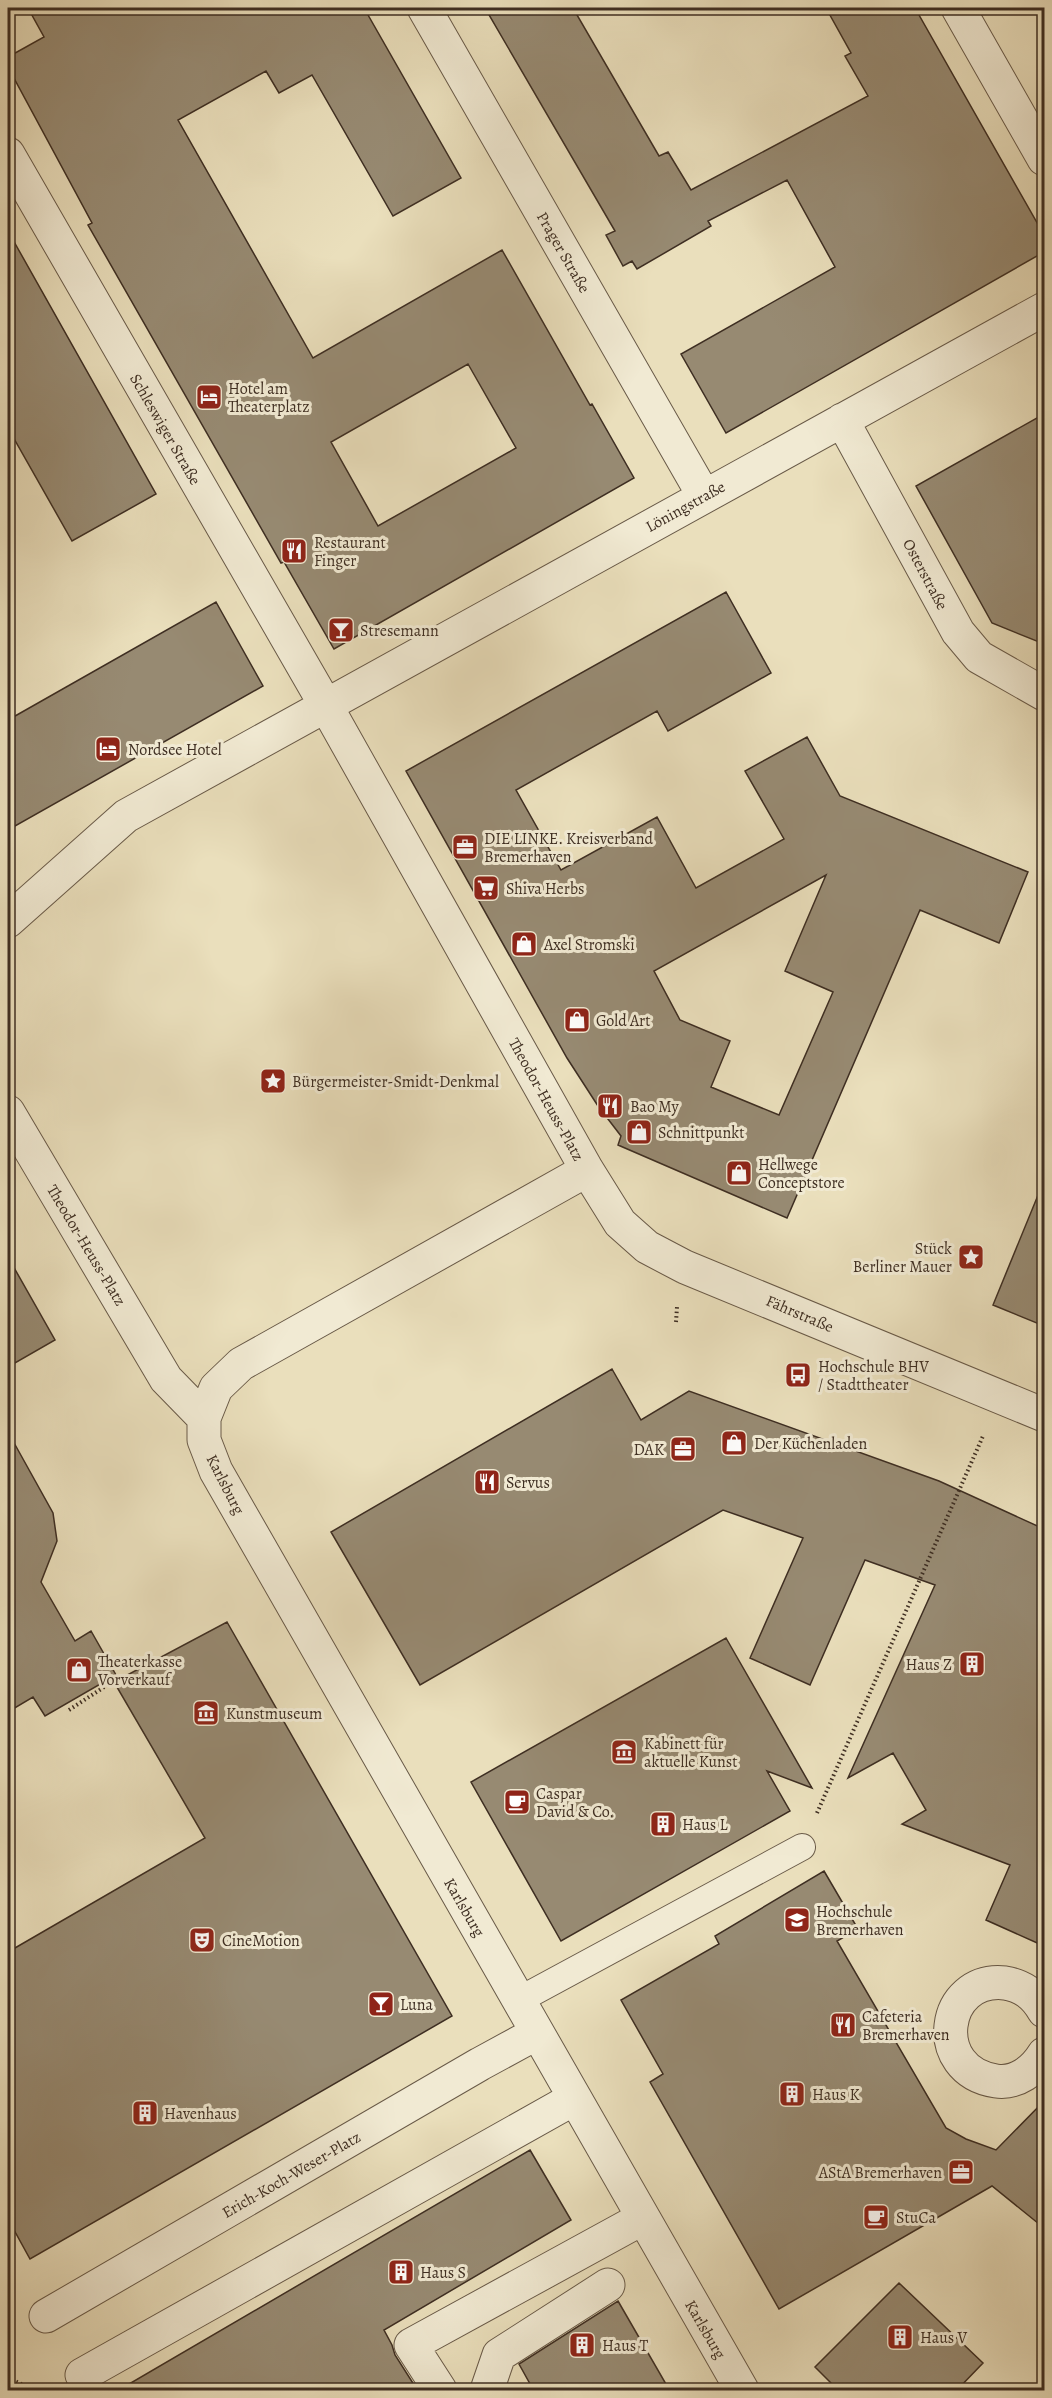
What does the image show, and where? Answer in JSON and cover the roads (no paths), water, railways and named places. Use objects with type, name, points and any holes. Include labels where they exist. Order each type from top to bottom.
[{"type":"street","name":"Prager Straße","points":[[424,8],[704,496]]},
{"type":"street","points":[[958,8],[1044,159]]},
{"type":"street","name":"Schleswiger Straße","points":[[8,154],[325,704]]},
{"type":"street","name":"Löningstraße","points":[[325,704],[1044,309]]},
{"type":"street","name":"Osterstraße","points":[[843,420],[958,632],[979,657],[1044,694]]},
{"type":"street","points":[[8,921],[126,816],[325,704]]},
{"type":"street","name":"Theodor-Heuss-Platz","points":[[8,1112],[166,1379],[204,1418],[216,1388],[241,1364],[587,1170],[325,704]]},
{"type":"street","name":"Fährstraße","points":[[587,1170],[620,1223],[647,1247],[686,1267],[1044,1415]]},
{"type":"street","name":"Karlsburg","points":[[204,1418],[204,1440],[216,1471],[742,2391]]},
{"type":"street","points":[[1044,2011],[1032,1994],[1021,1988],[1012,1984],[988,1983],[963,1998],[951,2019],[950,2032],[954,2052],[959,2062],[968,2071],[982,2079],[999,2082],[1024,2076],[1037,2066],[1044,2054]]},
{"type":"street","name":"Erich-Koch-Weser-Platz","points":[[46,2316],[537,2033]]},
{"type":"street","points":[[82,2375],[575,2098]]},
{"type":"street","points":[[440,2391],[411,2345],[643,2218]]},
{"type":"street","points":[[487,2391],[499,2355],[608,2285]]},
{"type":"lane","points":[[519,2000],[802,1846]]},
{"type":"place","name":"Hotel am Theaterplatz","points":[[209,397]]},
{"type":"place","name":"Restaurant Finger","points":[[294,551]]},
{"type":"place","name":"Stresemann","points":[[341,630]]},
{"type":"place","name":"Nordsee Hotel","points":[[108,749]]},
{"type":"place","name":"DIE LINKE. Kreisverband Bremerhaven","points":[[465,847]]},
{"type":"place","name":"Shiva Herbs","points":[[486,888]]},
{"type":"place","name":"Axel Stromski","points":[[524,944]]},
{"type":"place","name":"Gold Art","points":[[577,1020]]},
{"type":"place","name":"Bürgermeister-Smidt-Denkmal","points":[[273,1081]]},
{"type":"place","name":"Bao My","points":[[610,1106]]},
{"type":"place","name":"Schnittpunkt","points":[[639,1132]]},
{"type":"place","name":"Hellwege Conceptstore","points":[[739,1173]]},
{"type":"place","name":"Stück Berliner Mauer","points":[[971,1257]]},
{"type":"place","name":"Hochschule BHV / Stadttheater","points":[[798,1375]]},
{"type":"place","name":"Der Küchenladen","points":[[734,1443]]},
{"type":"place","name":"DAK","points":[[683,1449]]},
{"type":"place","name":"Servus","points":[[487,1482]]},
{"type":"place","name":"Haus Z","points":[[972,1664]]},
{"type":"place","name":"Theaterkasse Vorverkauf","points":[[79,1670]]},
{"type":"place","name":"Kunstmuseum","points":[[206,1713]]},
{"type":"place","name":"Kabinett für aktuelle Kunst","points":[[624,1752]]},
{"type":"place","name":"Caspar David & Co.","points":[[517,1802]]},
{"type":"place","name":"Haus L","points":[[663,1824]]},
{"type":"place","name":"Hochschule Bremerhaven","points":[[797,1920]]},
{"type":"place","name":"CineMotion","points":[[202,1940]]},
{"type":"place","name":"Luna","points":[[381,2004]]},
{"type":"place","name":"Cafeteria Bremerhaven","points":[[843,2025]]},
{"type":"place","name":"Haus K","points":[[792,2094]]},
{"type":"place","name":"Havenhaus","points":[[145,2113]]},
{"type":"place","name":"AStA Bremerhaven","points":[[961,2172]]},
{"type":"place","name":"StuCa","points":[[876,2217]]},
{"type":"place","name":"Haus S","points":[[401,2272]]},
{"type":"place","name":"Haus V","points":[[900,2337]]},
{"type":"place","name":"Haus T","points":[[582,2345]]}]
